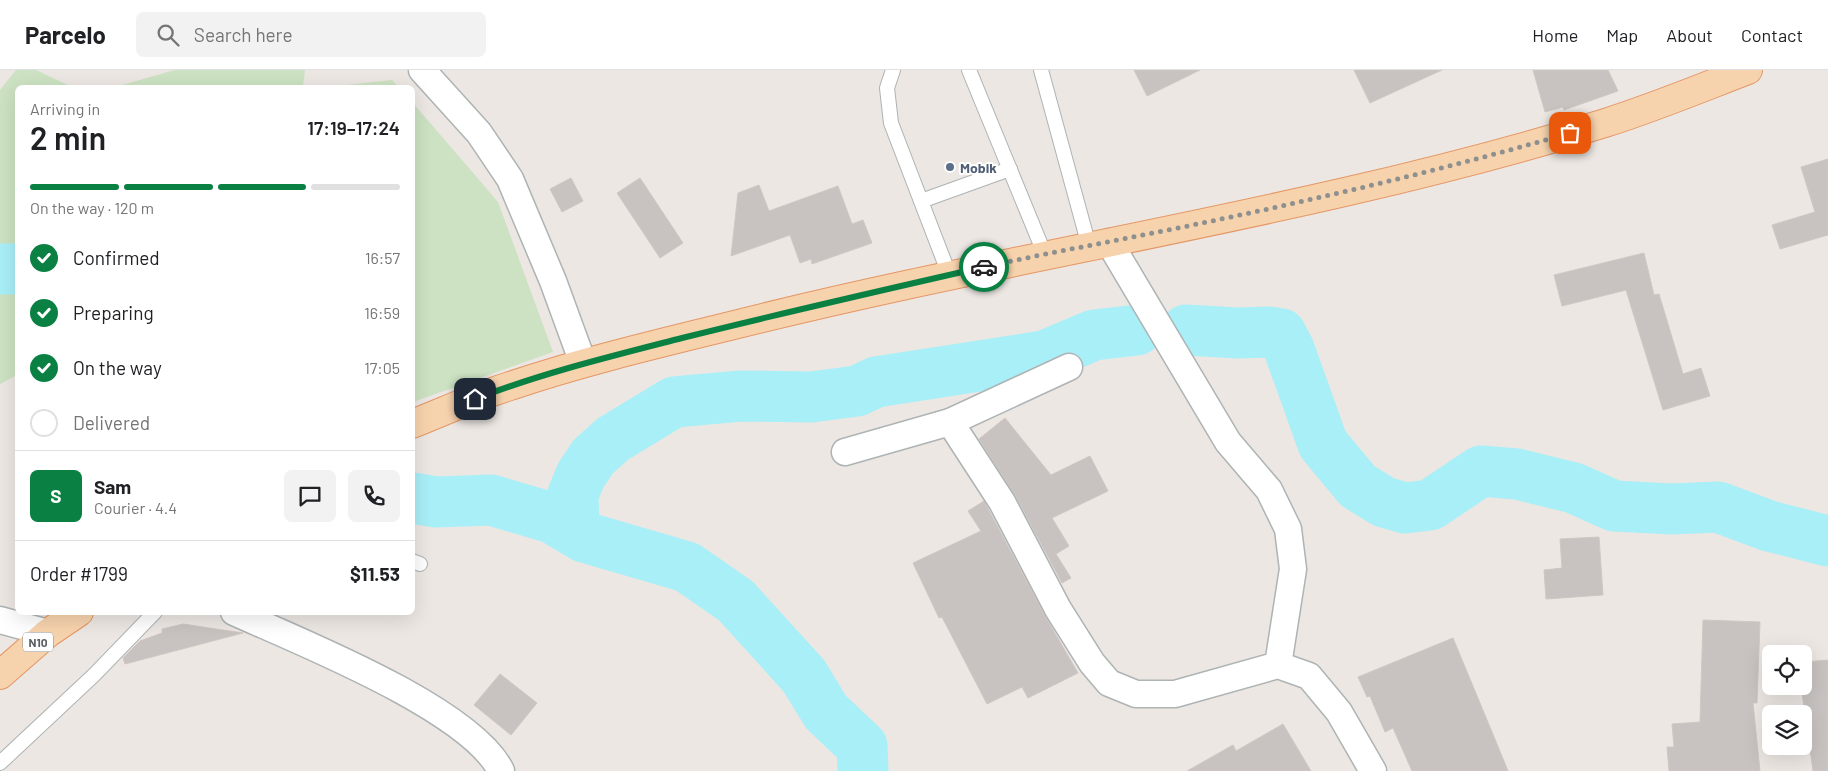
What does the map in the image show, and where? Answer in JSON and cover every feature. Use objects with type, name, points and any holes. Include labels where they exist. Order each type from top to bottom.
[{"type":"main road","points":[[415,423],[507,386],[583,363],[840,298],[1352,190],[1494,155],[1608,122],[1748,70]]},
{"type":"main road","name":"N10","points":[[0,675],[48,633],[75,615]]},
{"type":"street","points":[[422,70],[479,133],[510,179],[554,280],[583,363]]},
{"type":"street","points":[[1099,244],[1228,442],[1269,490],[1288,529],[1293,570],[1278,665]]},
{"type":"street","points":[[845,452],[950,422],[1070,368]]},
{"type":"street","points":[[950,422],[1002,502],[1058,609],[1092,663],[1109,683],[1136,694],[1175,694],[1278,665],[1309,676],[1338,712],[1373,771]]},
{"type":"street","points":[[241,615],[341,660],[401,692],[460,727],[496,762],[501,771]]},
{"type":"street","points":[[0,620],[48,633]]},
{"type":"lane","points":[[893,70],[887,88],[891,123],[950,274]]},
{"type":"lane","points":[[969,70],[1045,255]]},
{"type":"lane","points":[[1041,70],[1099,244]]},
{"type":"lane","points":[[921,201],[1010,169]]},
{"type":"lane","points":[[0,763],[94,675],[152,615]]},
{"type":"green space","points":[[16,70],[36,70],[68,85],[15,85],[15,376],[0,384],[0,90]]},
{"type":"green space","points":[[175,70],[305,70],[303,85],[122,85]]},
{"type":"green space","points":[[392,80],[397,85],[346,85]]},
{"type":"green space","points":[[415,105],[498,202],[553,352],[415,401]]},
{"type":"building","points":[[1134,70],[1200,70],[1147,96]]},
{"type":"building","points":[[1354,70],[1442,70],[1370,103]]},
{"type":"building","points":[[1533,70],[1608,70],[1618,91],[1564,110],[1563,107],[1545,112]]},
{"type":"building","points":[[1828,159],[1828,235],[1780,249],[1772,225],[1815,212],[1801,167]]},
{"type":"building","points":[[571,178],[583,201],[562,212],[550,189]]},
{"type":"building","points":[[640,178],[683,243],[660,258],[617,193]]},
{"type":"building","points":[[759,185],[769,211],[838,186],[852,224],[863,220],[872,243],[812,264],[811,259],[800,263],[790,235],[731,256],[738,193]]},
{"type":"building","points":[[1644,253],[1654,295],[1659,294],[1683,374],[1701,368],[1710,396],[1663,410],[1626,290],[1562,306],[1554,275]]},
{"type":"building","points":[[1005,418],[1051,475],[1090,456],[1108,491],[1052,518],[1069,546],[1056,554],[1071,578],[1062,583],[1015,495],[979,439]]},
{"type":"building","points":[[984,501],[1045,616],[1078,673],[1028,698],[1022,687],[987,704],[942,617],[939,618],[913,563],[981,531],[968,511]]},
{"type":"building","points":[[1599,537],[1603,595],[1546,599],[1544,570],[1562,568],[1560,539]]},
{"type":"building","points":[[1703,620],[1760,622],[1757,703],[1753,703],[1760,771],[1669,771],[1667,747],[1674,747],[1672,724],[1700,722]]},
{"type":"building","points":[[183,624],[243,633],[125,664],[123,658],[140,641],[162,633],[162,629]]},
{"type":"building","points":[[1453,638],[1508,771],[1412,771],[1393,728],[1385,732],[1370,696],[1367,697],[1358,677]]},
{"type":"building","points":[[1828,660],[1828,771],[1813,771],[1811,755],[1812,705],[1804,705],[1802,695],[1812,695],[1812,661]]},
{"type":"building","points":[[500,674],[537,703],[511,735],[474,705]]},
{"type":"building","points":[[1283,724],[1311,771],[1187,771],[1233,745],[1236,751]]},
{"type":"waterway","points":[[0,269],[15,269]]},
{"type":"waterway","points":[[574,530],[573,494],[581,475],[593,457],[613,439],[674,402],[741,396],[811,397],[857,391],[876,382],[1044,356],[1094,335],[1137,330]]},
{"type":"waterway","points":[[1186,330],[1281,334],[1289,349],[1323,444],[1358,486],[1384,502],[1405,508],[1430,505],[1481,471],[1517,474],[1574,488],[1614,506],[1672,509],[1718,507],[1769,526],[1828,541]]},
{"type":"waterway","points":[[415,498],[436,502],[491,500],[552,518],[584,537],[687,567],[736,601],[804,676],[826,712],[862,746],[863,771]]},
{"type":"way so far","points":[[984,267],[1174,229],[1352,190],[1494,155],[1570,133]]},
{"type":"place","name":"Mobik","points":[[950,167]]},
{"type":"route","points":[[475,399],[507,386],[583,363],[840,298],[984,267]]}]
